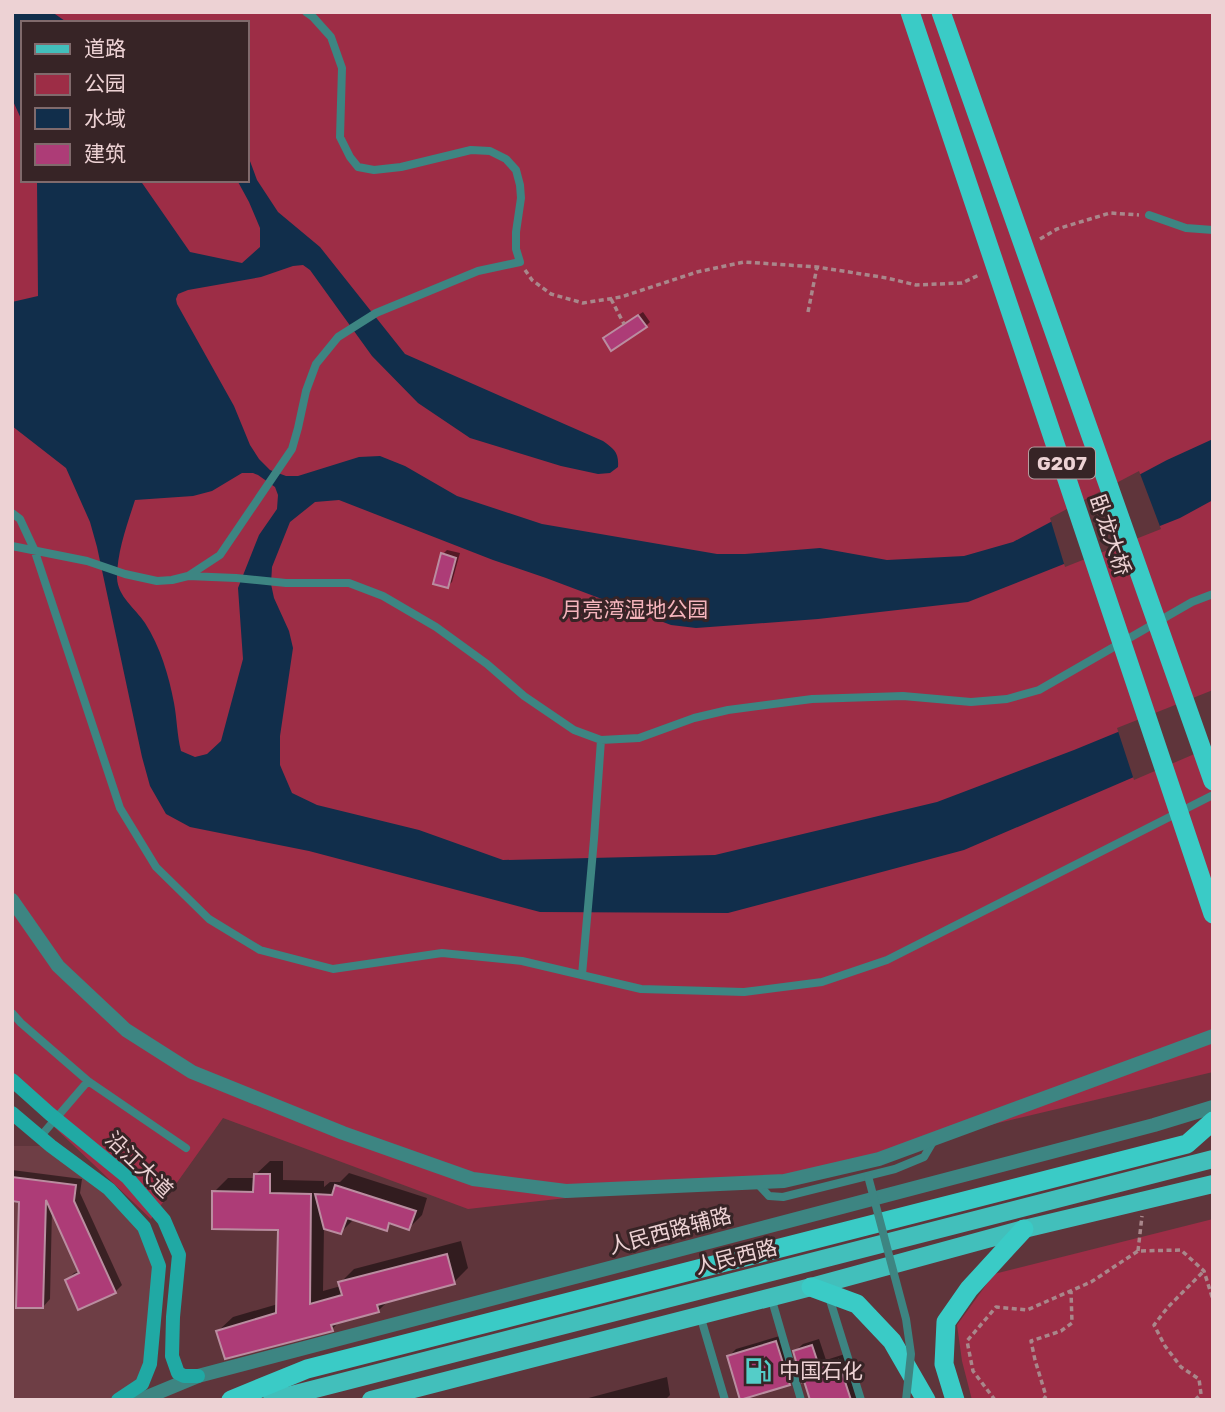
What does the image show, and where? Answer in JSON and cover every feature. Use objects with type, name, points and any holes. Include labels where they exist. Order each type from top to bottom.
[{"type":"highway","name":"卧龙大桥","points":[[909,12],[1213,914]]},
{"type":"highway","name":"卧龙大桥","points":[[941,12],[1213,781]]},
{"type":"highway","points":[[231,1400],[307,1369],[1187,1144],[1213,1121]]},
{"type":"highway","points":[[955,1400],[944,1364],[946,1322],[969,1289],[1024,1229]]},
{"type":"highway","points":[[819,1291],[857,1304],[892,1341],[926,1400]]},
{"type":"main road","name":"沿江大道","points":[[12,1080],[127,1177],[164,1220],[179,1255],[172,1356],[178,1373],[198,1376]]},
{"type":"main road","name":"沿江大道","points":[[12,1113],[109,1189],[144,1227],[159,1266],[150,1364],[142,1384],[118,1400]]},
{"type":"main road","name":"人民西路","points":[[272,1400],[1213,1159]]},
{"type":"main road","points":[[371,1400],[771,1297],[819,1291],[1024,1229],[1213,1184]]},
{"type":"street","points":[[12,900],[58,966],[125,1030],[192,1072],[342,1133],[473,1179],[557,1190],[784,1181],[865,1162],[1213,1036]]},
{"type":"street","name":"人民西路辅路","points":[[140,1400],[198,1376],[1127,1133],[1213,1107]]},
{"type":"lane","points":[[188,576],[220,555],[292,449],[306,391],[316,364],[338,337],[376,313],[478,271],[520,262],[516,249],[516,232],[520,185],[516,170],[506,159],[490,151],[471,150],[401,167],[374,170],[358,167],[350,158],[340,137],[342,68],[331,37],[306,12]]},
{"type":"lane","points":[[1149,215],[1186,228],[1213,230]]},
{"type":"lane","points":[[12,513],[20,519],[34,550],[120,808],[156,867],[209,919],[260,950],[333,969],[442,953],[522,961],[641,989],[744,992],[822,982],[887,960],[1213,795]]},
{"type":"lane","points":[[12,546],[87,561],[157,581],[188,576],[286,583],[349,583],[383,596],[436,627],[487,664],[524,696],[574,730],[601,740],[639,738],[694,718],[728,710],[812,699],[903,696],[971,702],[1007,699],[1039,690],[1192,602],[1213,594]]},
{"type":"lane","points":[[582,975],[601,740]]},
{"type":"lane","points":[[12,1013],[88,1081],[186,1148]]},
{"type":"lane","points":[[40,1136],[88,1081]]},
{"type":"lane","points":[[756,1182],[769,1196],[783,1197],[895,1169],[924,1157],[935,1138]]},
{"type":"lane","points":[[868,1176],[906,1319],[911,1354],[906,1400]]},
{"type":"lane","points":[[819,1291],[861,1400]]},
{"type":"lane","points":[[771,1297],[801,1400]]},
{"type":"lane","points":[[700,1315],[725,1400]]},
{"type":"path","points":[[1034,243],[1057,229],[1110,213],[1149,215]]},
{"type":"path","points":[[520,262],[532,280],[551,294],[583,303],[621,297],[697,272],[744,262],[817,267],[916,285],[962,283],[988,271]]},
{"type":"path","points":[[808,312],[817,267]]},
{"type":"path","points":[[611,299],[624,324]]},
{"type":"path","points":[[1138,1251],[1144,1200]]},
{"type":"path","points":[[995,1400],[973,1371],[967,1341],[996,1307],[1027,1310],[1091,1282],[1138,1251],[1181,1250],[1204,1271],[1213,1300]]},
{"type":"path","points":[[1195,1400],[1200,1394],[1199,1379],[1181,1367],[1165,1346],[1154,1325],[1204,1271]]},
{"type":"path","points":[[1043,1400],[1046,1395],[1031,1342],[1061,1331],[1072,1323],[1071,1291]]},
{"type":"shaded area","points":[[12,1146],[51,1146],[144,1227],[159,1266],[142,1384],[118,1400],[12,1400]]},
{"type":"green space","name":"月亮湾湿地公园","points":[[12,12],[1213,12],[1213,1072],[935,1138],[784,1181],[674,1186],[468,1209],[223,1118],[151,1219],[12,1087]]},
{"type":"green space","points":[[1213,1219],[1213,1400],[972,1400],[962,1361],[957,1325],[994,1274]]},
{"type":"water","points":[[12,12],[52,12],[65,21],[21,21],[21,119],[12,99]]},
{"type":"water","points":[[248,156],[257,180],[278,212],[320,247],[405,354],[603,441],[615,451],[618,458],[618,467],[610,473],[598,474],[561,466],[470,438],[418,403],[372,356],[310,270],[303,265],[261,277],[178,294],[177,304],[234,406],[250,445],[270,470],[286,476],[298,476],[359,457],[380,456],[405,466],[457,496],[542,524],[717,554],[820,548],[887,560],[964,556],[1013,542],[1167,460],[1213,439],[1213,500],[1180,518],[968,602],[818,619],[696,628],[671,625],[339,500],[315,502],[290,522],[272,567],[274,598],[289,631],[293,648],[280,736],[280,765],[292,793],[317,805],[419,830],[503,860],[715,855],[937,802],[1213,693],[1213,743],[964,850],[728,913],[540,912],[309,851],[190,827],[166,814],[150,786],[142,757],[90,522],[66,468],[12,426],[12,302],[38,296],[37,182],[141,182],[190,252],[242,263],[260,247],[260,228],[238,182],[248,182]],"holes":[[[242,473],[258,475],[275,487],[278,495],[277,509],[259,535],[238,588],[243,659],[221,741],[207,754],[195,757],[181,751],[172,693],[155,641],[145,623],[120,591],[117,568],[121,548],[135,500],[193,496],[212,491]]]},
{"type":"pier","points":[[1139,471],[1161,529],[1065,567],[1050,518]]},
{"type":"pier","points":[[1213,690],[1213,746],[1134,780],[1117,728]]},
{"type":"building","points":[[638,315],[647,327],[611,351],[603,338]]},
{"type":"building","points":[[441,553],[456,558],[448,588],[433,584]]},
{"type":"building","points":[[254,1174],[270,1174],[270,1193],[311,1194],[310,1304],[342,1295],[338,1282],[447,1254],[455,1284],[377,1305],[379,1312],[331,1325],[333,1331],[225,1359],[216,1331],[276,1313],[278,1230],[212,1229],[212,1191],[253,1192]]},
{"type":"building","points":[[12,1177],[76,1185],[74,1201],[116,1293],[78,1310],[65,1280],[79,1273],[46,1200],[43,1308],[16,1308],[19,1202],[12,1201]]},
{"type":"building","points":[[335,1185],[416,1211],[409,1230],[389,1223],[387,1231],[347,1218],[341,1234],[324,1229],[315,1194],[332,1195]]},
{"type":"building","name":"中国石化","points":[[776,1341],[790,1385],[740,1400],[727,1356]]},
{"type":"building","points":[[812,1345],[819,1366],[838,1360],[851,1400],[810,1400],[793,1351]]},
{"type":"place","name":"中国石化","points":[[758,1371]]}]
